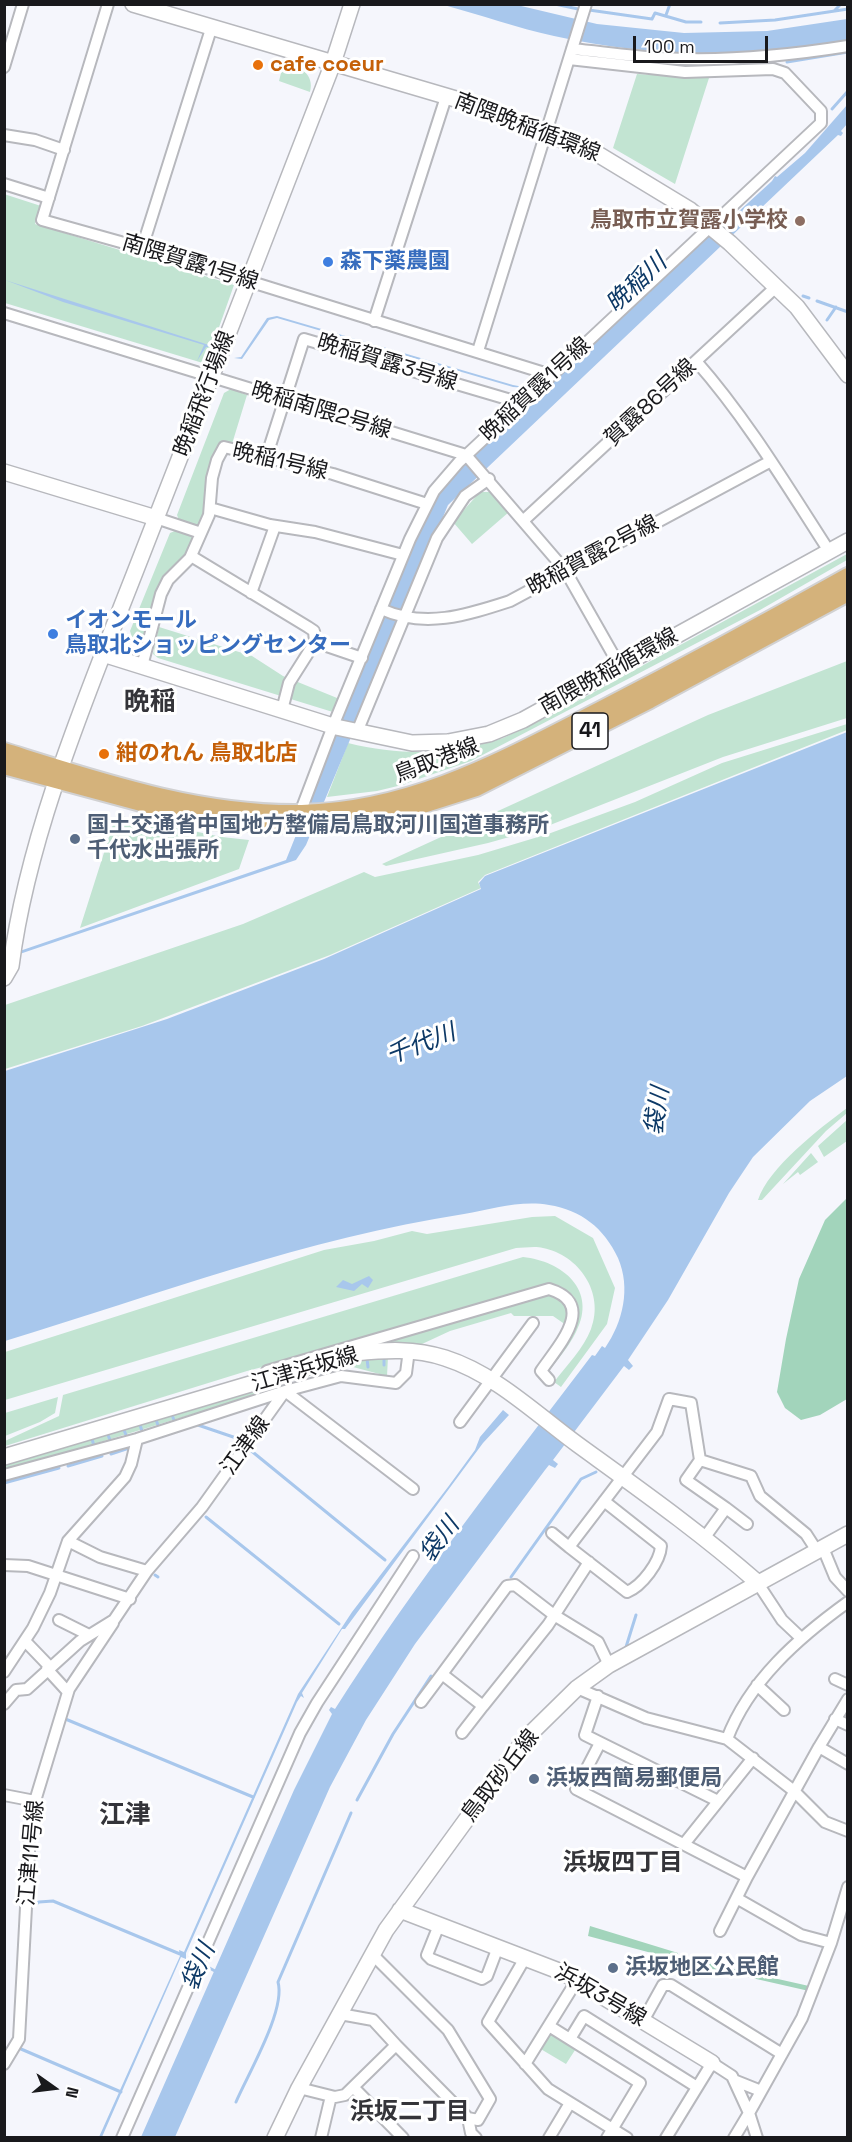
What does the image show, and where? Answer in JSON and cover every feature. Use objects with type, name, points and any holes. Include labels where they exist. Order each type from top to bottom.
[{"type":"main road","name":"鳥取港線","points":[[319,818],[391,802],[456,781],[622,699],[848,576]]},
{"type":"main road","name":"鳥取港線","points":[[4,766],[60,776],[208,821],[394,814],[476,788],[640,705],[848,593]]},
{"type":"main road","name":"鳥取港線","points":[[4,751],[60,776]]},
{"type":"street","points":[[4,67],[9,36],[23,4]]},
{"type":"street","name":"南隈賀露1号線","points":[[108,4],[42,220],[249,280],[551,375]]},
{"type":"street","name":"南隈晩稲循環線","points":[[133,4],[210,29],[446,97],[596,153],[642,179],[730,243],[797,307],[848,375]]},
{"type":"street","name":"晩稲飛行場線","points":[[4,978],[12,955],[27,879],[103,654],[333,63],[352,4]]},
{"type":"street","points":[[478,351],[586,4]]},
{"type":"street","points":[[142,248],[210,29]]},
{"type":"street","points":[[572,51],[718,60],[784,56],[848,45]]},
{"type":"street","name":"晩稲賀露1号線","points":[[300,817],[403,555],[434,491],[551,375],[712,228],[821,123],[821,111],[786,73],[773,69],[685,72],[572,51]]},
{"type":"street","points":[[374,321],[446,97]]},
{"type":"street","points":[[4,135],[64,150]]},
{"type":"street","points":[[4,184],[49,198]]},
{"type":"street","name":"賀露86号線","points":[[524,520],[777,286]]},
{"type":"street","name":"晩稲南隈2号線","points":[[4,313],[467,456]]},
{"type":"street","name":"晩稲賀露3号線","points":[[266,458],[304,339],[521,404]]},
{"type":"street","points":[[696,361],[722,390],[829,551]]},
{"type":"street","name":"晩稲1号線","points":[[142,666],[168,580],[191,556],[201,533],[210,508],[212,478],[221,449],[224,447],[333,474],[427,504]]},
{"type":"street","points":[[467,456],[565,570],[619,665]]},
{"type":"street","name":"晩稲賀露2号線","points":[[383,610],[403,618],[431,620],[468,615],[510,601],[771,461]]},
{"type":"street","points":[[4,472],[201,533]]},
{"type":"street","points":[[356,732],[437,538],[465,496],[486,476]]},
{"type":"street","points":[[210,508],[275,526],[315,532],[403,555]]},
{"type":"street","points":[[251,593],[275,526]]},
{"type":"street","name":"南隈晩稲循環線","points":[[334,726],[412,743],[448,742],[489,734],[523,720],[619,665],[848,541]]},
{"type":"street","points":[[191,556],[314,631],[315,642],[289,683],[282,710]]},
{"type":"street","points":[[315,642],[362,658]]},
{"type":"street","points":[[103,654],[334,726]]},
{"type":"street","points":[[4,1451],[549,1289],[569,1299],[573,1318],[541,1371],[549,1380]]},
{"type":"street","points":[[460,1422],[533,1323]]},
{"type":"street","points":[[285,1391],[341,1376],[396,1383],[406,1373],[409,1350]]},
{"type":"street","name":"江津浜坂線","points":[[4,1457],[355,1353],[409,1350],[465,1365],[490,1379],[705,1537],[757,1582]]},
{"type":"street","points":[[285,1391],[412,1489]]},
{"type":"street","name":"江津線","points":[[4,1475],[137,1439],[285,1391]]},
{"type":"street","name":"江津線","points":[[4,1704],[15,1690],[27,1689],[48,1668],[89,1635],[114,1620],[147,1571],[202,1507],[285,1391]]},
{"type":"street","points":[[569,1546],[657,1432],[669,1400],[691,1403],[700,1460],[686,1480],[747,1524]]},
{"type":"street","points":[[4,1672],[25,1641],[50,1593],[68,1541],[82,1522],[125,1477],[131,1464],[137,1439]]},
{"type":"street","points":[[700,1460],[751,1476],[760,1496],[806,1534],[820,1550],[835,1577],[848,1591]]},
{"type":"street","points":[[552,1533],[627,1592],[634,1589],[660,1556],[661,1546],[603,1501]]},
{"type":"street","points":[[705,1537],[726,1508]]},
{"type":"street","name":"鳥取砂丘線","points":[[275,2138],[298,2088],[400,1910],[525,1739],[577,1688],[609,1665],[848,1534]]},
{"type":"street","points":[[68,1541],[100,1557],[147,1571]]},
{"type":"street","points":[[122,2138],[300,1733],[316,1702],[413,1556]]},
{"type":"street","points":[[462,1733],[555,1615],[589,1562]]},
{"type":"street","points":[[4,1565],[28,1566],[130,1599]]},
{"type":"street","points":[[757,1582],[782,1620],[801,1638]]},
{"type":"street","points":[[421,1702],[507,1586],[515,1585],[555,1615],[598,1642],[609,1665]]},
{"type":"street","points":[[727,1739],[737,1712],[757,1685],[801,1638],[848,1602]]},
{"type":"street","points":[[59,1620],[89,1635]]},
{"type":"street","name":"江津11号線","points":[[4,2064],[19,2039],[30,1832],[35,1801],[68,1692],[114,1620]]},
{"type":"street","points":[[25,1641],[68,1692]]},
{"type":"street","points":[[442,1674],[483,1706]]},
{"type":"street","points":[[4,1679],[15,1690]]},
{"type":"street","points":[[835,1679],[848,1685]]},
{"type":"street","points":[[757,1685],[784,1710]]},
{"type":"street","points":[[577,1688],[646,1718],[727,1739],[794,1791],[825,1822],[848,1832]]},
{"type":"street","points":[[598,1696],[585,1735],[718,1801]]},
{"type":"street","points":[[720,1931],[738,1899],[747,1876],[848,1699]]},
{"type":"street","points":[[835,1719],[848,1725]]},
{"type":"street","points":[[600,1743],[576,1788],[747,1876]]},
{"type":"street","points":[[819,1747],[848,1764]]},
{"type":"street","points":[[684,1844],[753,1758]]},
{"type":"street","points":[[4,1795],[35,1801]]},
{"type":"street","points":[[734,2138],[802,2018],[831,1942],[848,1887]]},
{"type":"street","points":[[738,1899],[801,1935],[831,1942]]},
{"type":"street","name":"浜坂3号線","points":[[400,1910],[577,1980],[712,2062]]},
{"type":"street","points":[[439,1925],[427,1955],[430,1959],[482,1979],[487,1976],[498,1947]]},
{"type":"street","points":[[373,1955],[448,2030],[490,2098],[478,2120],[468,2118]]},
{"type":"street","points":[[525,1958],[488,2022],[548,2089],[610,2133],[627,2138]]},
{"type":"street","points":[[525,2064],[577,1980]]},
{"type":"street","points":[[643,2020],[663,1986],[671,1985],[782,2054]]},
{"type":"street","points":[[340,2014],[373,2020],[468,2118],[471,2133],[476,2138]]},
{"type":"street","points":[[570,2039],[584,2016],[697,2087]]},
{"type":"street","points":[[549,2025],[640,2082],[610,2133]]},
{"type":"street","points":[[298,2088],[331,2096],[345,2095],[396,2045]]},
{"type":"street","points":[[666,2138],[712,2062],[735,2081],[761,2091]]},
{"type":"street","points":[[735,2081],[757,2138]]},
{"type":"street","points":[[354,2088],[403,2138]]},
{"type":"street","points":[[321,2138],[331,2096]]},
{"type":"street","points":[[549,2138],[570,2103]]},
{"type":"green space","points":[[284,61],[305,72],[310,80],[310,92],[279,81]]},
{"type":"green space","points":[[637,74],[709,78],[675,184],[613,148]]},
{"type":"green space","points":[[4,194],[41,206],[35,224],[234,285],[206,364],[5,303]]},
{"type":"green space","points":[[231,389],[247,395],[232,444],[225,443],[206,514],[200,528],[179,520],[177,515],[224,393]]},
{"type":"green space","points":[[480,492],[491,492],[509,512],[472,544],[453,522]]},
{"type":"green space","points":[[177,530],[194,536],[186,555],[165,578],[141,652],[136,649],[130,631],[170,533]]},
{"type":"green space","points":[[847,554],[847,560],[760,610],[471,761],[407,783],[406,780],[406,784],[377,791],[327,797],[348,743],[406,752],[465,749],[462,754],[405,775],[405,779],[464,758],[469,753],[468,748],[503,738],[550,716]]},
{"type":"green space","points":[[159,627],[252,656],[283,676],[342,700],[336,713],[158,658],[153,654]]},
{"type":"green space","points":[[847,661],[847,718],[723,757],[545,827],[488,843],[386,866],[382,864],[708,715]]},
{"type":"green space","points":[[847,724],[847,730],[485,875],[478,882],[481,888],[330,955],[142,1026],[5,1069],[5,1005],[243,924],[364,872],[375,877],[478,855],[548,834],[635,802],[722,763]]},
{"type":"green space","points":[[116,815],[222,837],[249,840],[239,869],[80,928]]},
{"type":"green space","points":[[847,1108],[847,1113],[826,1131],[762,1200],[758,1200],[772,1175],[783,1162]]},
{"type":"green space","points":[[847,1120],[847,1141],[824,1157],[818,1146]]},
{"type":"green space","points":[[811,1153],[818,1162],[800,1175],[798,1172],[783,1184]]},
{"type":"green space","points":[[847,1198],[847,1399],[820,1415],[801,1420],[785,1408],[777,1392],[786,1339],[799,1279],[825,1220]]},
{"type":"green space","points":[[555,1216],[593,1238],[615,1288],[607,1324],[561,1387],[554,1382],[588,1336],[594,1315],[594,1302],[586,1278],[578,1267],[556,1252],[533,1247],[516,1248],[5,1400],[5,1352],[324,1250],[412,1231],[427,1234],[532,1217]]},
{"type":"green space","points":[[523,1257],[551,1264],[563,1271],[579,1291],[582,1303],[582,1317],[576,1332],[547,1374],[544,1371],[576,1304],[571,1296],[561,1289],[247,1371],[5,1446],[5,1441],[59,1416],[63,1395]]},
{"type":"green space","points":[[553,1294],[570,1307],[566,1325],[553,1316],[514,1316],[511,1313],[450,1331],[422,1344],[380,1343],[497,1306]]},
{"type":"green space","points":[[388,1357],[387,1376],[353,1367],[339,1368],[260,1390],[259,1394],[5,1471],[5,1464],[363,1358]]},
{"type":"green space","points":[[58,1397],[55,1413],[40,1422],[5,1436],[5,1413]]},
{"type":"green space","points":[[590,1926],[678,1953],[674,1959],[588,1936]]},
{"type":"green space","points":[[680,1957],[809,1986],[809,1991],[708,1968],[676,1966],[675,1960]]},
{"type":"green space","points":[[550,2031],[577,2047],[566,2064],[539,2048]]},
{"type":"water","points":[[444,5],[517,5],[597,24],[684,33],[767,31],[847,19],[847,41],[811,47],[737,53],[664,52],[554,36]]},
{"type":"water","points":[[847,105],[847,124],[841,131],[843,133],[841,136],[838,135],[448,505],[306,845],[296,860],[5,959],[5,956],[286,860],[427,509],[447,481],[704,237],[725,224],[775,176],[777,177],[805,153]]},
{"type":"water","points":[[5,280],[209,345],[197,361],[204,345],[63,302]]},
{"type":"water","points":[[277,316],[529,388],[513,387],[277,318],[269,320],[242,359],[234,358],[241,357],[267,318]]},
{"type":"water","points":[[847,732],[847,1076],[810,1101],[753,1157],[729,1193],[668,1300],[628,1360],[633,1366],[629,1370],[624,1366],[553,1460],[558,1464],[555,1468],[549,1465],[545,1470],[415,1644],[366,1720],[330,1787],[175,2137],[141,2137],[294,1790],[332,1714],[329,1710],[331,1707],[335,1709],[427,1574],[592,1355],[595,1356],[602,1346],[605,1348],[620,1316],[624,1281],[622,1269],[612,1247],[590,1222],[561,1207],[517,1204],[405,1224],[290,1253],[232,1269],[5,1341],[5,1071],[167,1019],[324,959],[481,889],[479,883],[485,876]]},
{"type":"water","points":[[369,1276],[373,1280],[368,1288],[362,1284],[354,1291],[336,1287],[343,1280],[352,1284]]},
{"type":"water","points":[[503,1410],[509,1415],[483,1443],[345,1629],[342,1629],[302,1693],[304,1698],[301,1696],[297,1702],[186,1953],[186,1959],[181,1957],[102,2137],[99,2137],[180,1956],[179,1950],[184,1952],[298,1694],[352,1612],[448,1487],[475,1450],[480,1437]]},
{"type":"waterway","points":[[555,4],[578,9]]},
{"type":"waterway","points":[[666,15],[670,4]]},
{"type":"waterway","points":[[834,11],[841,4]]},
{"type":"waterway","points":[[590,8],[589,10],[652,19],[655,13],[686,22],[701,22]]},
{"type":"waterway","points":[[720,23],[775,20],[848,9]]},
{"type":"waterway","points":[[787,62],[848,52]]},
{"type":"waterway","points":[[832,109],[848,91]]},
{"type":"waterway","points":[[803,296],[809,298]]},
{"type":"waterway","points":[[817,301],[848,312]]},
{"type":"waterway","points":[[827,320],[836,307]]},
{"type":"waterway","points":[[384,1358],[384,1365]]},
{"type":"waterway","points":[[367,1359],[368,1367]]},
{"type":"waterway","points":[[172,1415],[174,1420]]},
{"type":"waterway","points":[[156,1420],[158,1425]]},
{"type":"waterway","points":[[195,1424],[245,1441]]},
{"type":"waterway","points":[[140,1425],[142,1431]]},
{"type":"waterway","points":[[124,1430],[126,1435]]},
{"type":"waterway","points":[[108,1435],[110,1440]]},
{"type":"waterway","points":[[92,1439],[94,1446]]},
{"type":"waterway","points":[[111,1454],[132,1447]]},
{"type":"waterway","points":[[249,1449],[385,1560]]},
{"type":"waterway","points":[[68,1466],[102,1456]]},
{"type":"waterway","points":[[4,1483],[59,1468]]},
{"type":"waterway","points":[[511,1577],[581,1479],[596,1472]]},
{"type":"waterway","points":[[206,1517],[339,1624]]},
{"type":"waterway","points":[[626,1647],[636,1615]]},
{"type":"waterway","points":[[357,1800],[393,1734],[431,1676]]},
{"type":"waterway","points":[[63,1718],[253,1797]]},
{"type":"waterway","points":[[236,2102],[271,2025],[279,1994],[278,1982],[351,1813]]},
{"type":"waterway","name":"袋川","points":[[28,1910],[39,1902],[53,1901],[180,1954]]},
{"type":"waterway","name":"袋川","points":[[202,1964],[215,1971]]},
{"type":"waterway","points":[[21,2049],[121,2092]]},
{"type":"place","name":"cafe coeur","points":[[258,65]]},
{"type":"place","name":"鳥取市立賀露小学校","points":[[800,221]]},
{"type":"place","name":"森下薬農園","points":[[328,262]]},
{"type":"place","name":"イオンモール 鳥取北ショッピングセンター","points":[[53,634]]},
{"type":"place","name":"紺のれん 鳥取北店","points":[[104,754]]},
{"type":"place","name":"国土交通省中国地方整備局鳥取河川国道事務所 千代水出張所","points":[[75,839]]},
{"type":"place","name":"浜坂西簡易郵便局","points":[[534,1779]]},
{"type":"place","name":"浜坂地区公民館","points":[[613,1968]]},
{"type":"district","name":"晩稲","points":[[150,703]]},
{"type":"district","name":"江津","points":[[125,1816]]},
{"type":"district","name":"浜坂四丁目","points":[[623,1863]]},
{"type":"district","name":"浜坂二丁目","points":[[410,2112]]},
{"type":"water label","name":"晩稲川","points":[[637,284]]},
{"type":"water label","name":"千代川","points":[[421,1045]]}]
